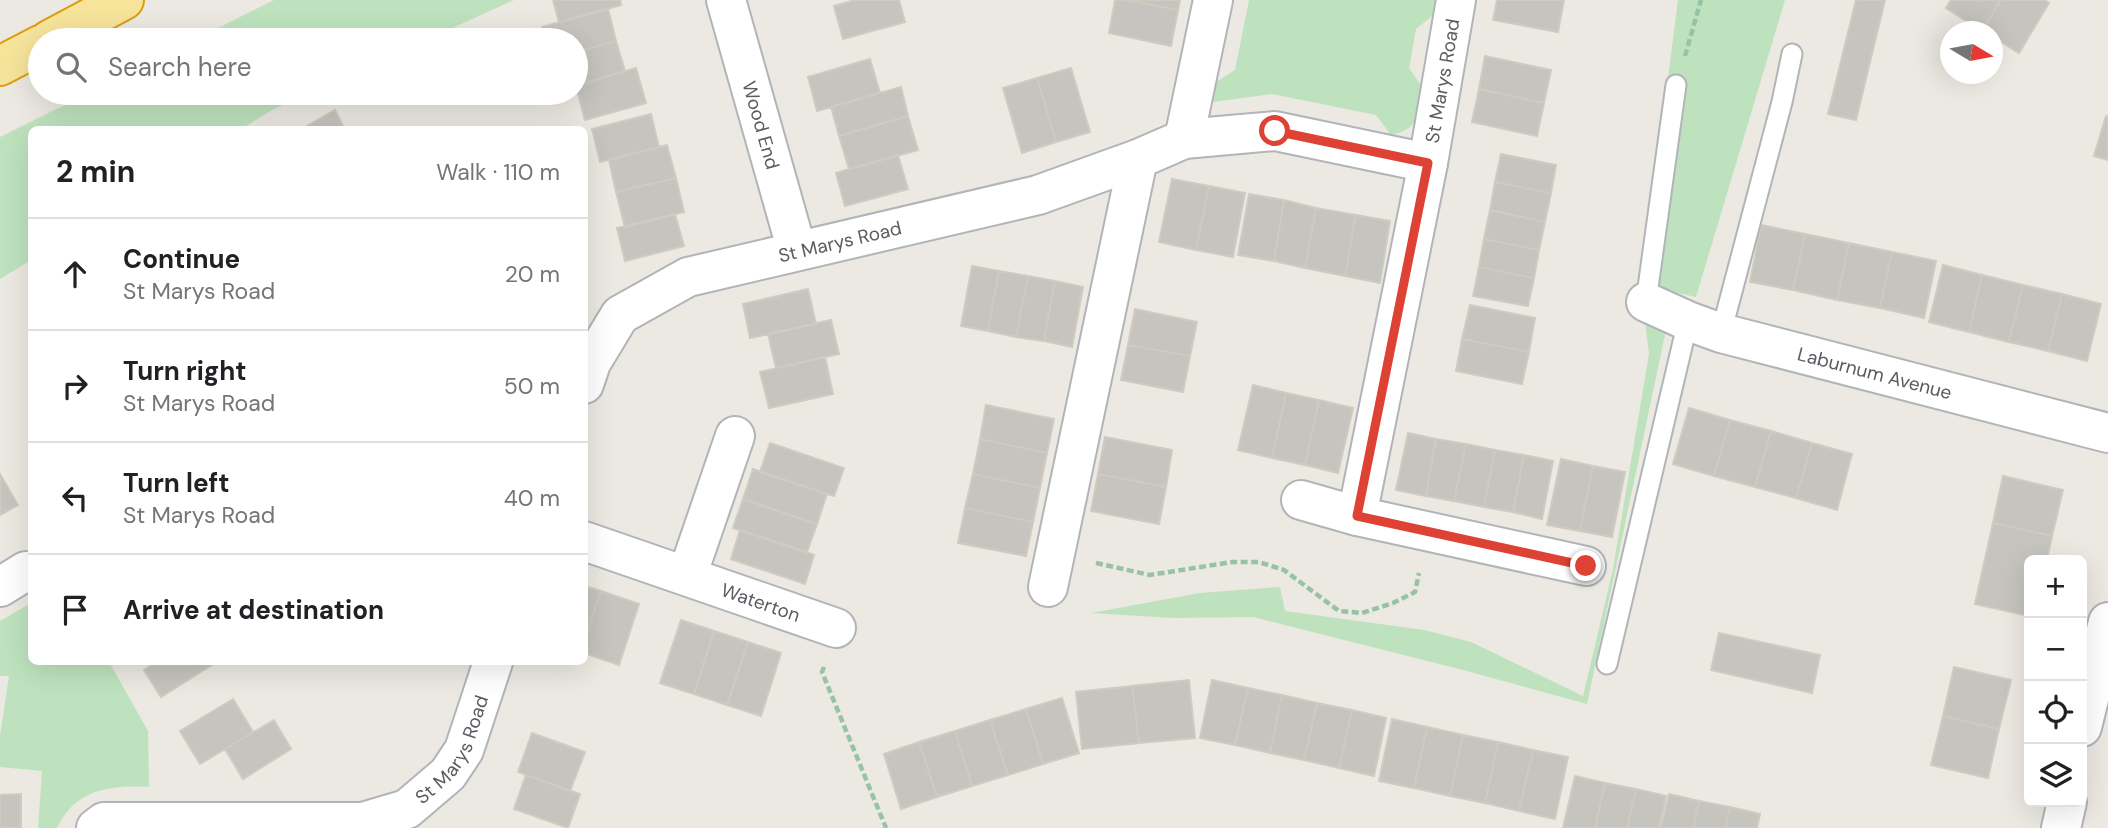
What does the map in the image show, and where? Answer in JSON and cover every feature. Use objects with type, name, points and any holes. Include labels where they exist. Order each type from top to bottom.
[{"type":"highway","points":[[72,28],[124,0]]},
{"type":"highway","points":[[0,66],[28,51]]},
{"type":"street","name":"Wood End","points":[[726,0],[797,251]]},
{"type":"street","points":[[1184,139],[1213,0]]},
{"type":"street","name":"St Marys Road","points":[[1357,516],[1428,163],[1456,0]]},
{"type":"street","name":"St Marys Road","points":[[588,372],[620,315],[688,277],[1038,195],[1138,159],[1184,139],[1275,131],[1428,163]]},
{"type":"street","points":[[1051,571],[1138,159]]},
{"type":"street","name":"Laburnum Avenue","points":[[1646,302],[1704,327],[2108,433]]},
{"type":"street","points":[[687,576],[735,436]]},
{"type":"street","points":[[1301,500],[1357,516],[1586,566]]},
{"type":"street","name":"Waterton","points":[[588,542],[836,628]]},
{"type":"street","points":[[2087,707],[2108,622]]},
{"type":"street","name":"St Marys Road","points":[[96,828],[104,822],[363,822],[407,809],[448,774],[464,750],[492,665]]},
{"type":"street","points":[[2061,828],[2066,807]]},
{"type":"lane","points":[[1607,664],[1704,327],[1782,102],[1792,54]]},
{"type":"lane","points":[[1646,302],[1676,86]]},
{"type":"path","points":[[1676,86],[1701,0]]},
{"type":"path","points":[[1051,571],[1150,575],[1232,562],[1259,562],[1284,570],[1339,611],[1362,613],[1393,603],[1415,592],[1427,531]]},
{"type":"path","points":[[836,628],[822,672],[886,828]]},
{"type":"green space","points":[[274,0],[514,0],[452,28],[218,28]]},
{"type":"green space","points":[[1249,0],[1452,0],[1416,29],[1409,68],[1424,90],[1418,114],[1412,125],[1391,135],[1376,115],[1272,94],[1206,103],[1210,86],[1235,70]]},
{"type":"green space","points":[[1678,0],[1785,0],[1696,297],[1674,292],[1587,704],[1253,617],[1174,618],[1091,613],[1200,593],[1280,587],[1285,611],[1424,630],[1471,642],[1583,696],[1613,569],[1649,354],[1641,288]]},
{"type":"green space","points":[[65,105],[283,105],[246,126],[28,126],[28,262],[0,279],[0,137]]},
{"type":"green space","points":[[28,605],[28,665],[111,665],[148,731],[149,787],[120,787],[95,792],[74,805],[57,828],[38,828],[42,771],[0,767],[0,736],[9,676],[0,676],[0,621]]},
{"type":"building","points":[[553,0],[620,0],[621,5],[559,22]]},
{"type":"building","points":[[855,0],[899,0],[905,22],[843,39],[834,6]]},
{"type":"building","points":[[1115,0],[1178,10],[1171,46],[1109,33]]},
{"type":"building","points":[[1126,0],[1180,0],[1178,10]]},
{"type":"building","points":[[1497,0],[1564,0],[1558,32],[1493,20]]},
{"type":"building","points":[[1856,0],[1885,0],[1856,120],[1828,114]]},
{"type":"building","points":[[1951,0],[2001,0],[1988,21],[1966,21],[1946,8]]},
{"type":"building","points":[[2001,0],[2045,0],[2049,3],[2019,53],[2003,43],[2003,21],[1988,21]]},
{"type":"building","points":[[608,9],[616,41],[588,49],[588,28],[542,27]]},
{"type":"building","points":[[616,41],[625,71],[588,82],[588,49]]},
{"type":"building","points":[[1485,56],[1551,70],[1544,103],[1479,89]]},
{"type":"building","points":[[870,59],[880,93],[817,111],[808,77]]},
{"type":"building","points":[[636,68],[646,103],[585,120],[581,105],[588,105],[588,82]]},
{"type":"building","points":[[1071,68],[1090,132],[1056,142],[1037,78]]},
{"type":"building","points":[[1037,78],[1056,142],[1022,153],[1003,88]]},
{"type":"building","points":[[901,87],[908,116],[839,136],[831,107]]},
{"type":"building","points":[[1479,89],[1544,103],[1537,136],[1472,122]]},
{"type":"building","points":[[335,110],[343,126],[307,126]]},
{"type":"building","points":[[651,114],[659,147],[600,162],[592,129]]},
{"type":"building","points":[[908,116],[918,150],[849,169],[839,136]]},
{"type":"building","points":[[2106,116],[2108,117],[2108,160],[2094,156]]},
{"type":"building","points":[[667,145],[676,178],[616,192],[609,160]]},
{"type":"building","points":[[1501,154],[1556,165],[1551,193],[1495,182]]},
{"type":"building","points":[[898,155],[908,189],[845,206],[836,173]]},
{"type":"building","points":[[676,178],[684,212],[625,227],[616,192]]},
{"type":"building","points":[[1172,179],[1209,186],[1196,250],[1159,242]]},
{"type":"building","points":[[1495,182],[1551,193],[1545,222],[1490,210]]},
{"type":"building","points":[[1209,186],[1245,193],[1233,257],[1196,250]]},
{"type":"building","points":[[1249,194],[1284,200],[1274,261],[1238,255]]},
{"type":"building","points":[[1284,200],[1316,208],[1305,268],[1274,261]]},
{"type":"building","points":[[1316,208],[1356,215],[1345,276],[1305,268]]},
{"type":"building","points":[[1490,210],[1545,222],[1539,250],[1484,239]]},
{"type":"building","points":[[675,214],[684,246],[625,261],[617,228]]},
{"type":"building","points":[[1356,215],[1390,221],[1380,283],[1345,276]]},
{"type":"building","points":[[1761,225],[1805,234],[1793,290],[1750,282]]},
{"type":"building","points":[[1805,234],[1849,243],[1837,300],[1793,290]]},
{"type":"building","points":[[1484,239],[1539,250],[1534,278],[1479,267]]},
{"type":"building","points":[[1849,243],[1892,252],[1880,308],[1837,300]]},
{"type":"building","points":[[1892,252],[1936,261],[1924,318],[1880,308]]},
{"type":"building","points":[[1943,265],[1982,275],[1969,332],[1929,322]]},
{"type":"building","points":[[972,266],[999,271],[988,331],[961,326]]},
{"type":"building","points":[[1479,267],[1534,278],[1528,306],[1473,296]]},
{"type":"building","points":[[999,271],[1028,276],[1016,337],[988,331]]},
{"type":"building","points":[[1982,275],[2023,285],[2009,342],[1969,332]]},
{"type":"building","points":[[1028,276],[1055,281],[1044,341],[1016,337]]},
{"type":"building","points":[[1055,281],[1083,287],[1072,347],[1044,341]]},
{"type":"building","points":[[2023,285],[2062,294],[2048,351],[2009,342]]},
{"type":"building","points":[[808,289],[816,324],[750,338],[743,304]]},
{"type":"building","points":[[2062,294],[2101,304],[2087,361],[2048,351]]},
{"type":"building","points":[[1470,305],[1535,318],[1529,352],[1462,339]]},
{"type":"building","points":[[1135,309],[1197,322],[1190,356],[1128,345]]},
{"type":"building","points":[[831,320],[839,354],[776,368],[768,334]]},
{"type":"building","points":[[1462,339],[1529,352],[1522,384],[1456,371]]},
{"type":"building","points":[[1128,345],[1190,356],[1183,392],[1121,380]]},
{"type":"building","points":[[825,357],[833,394],[769,408],[760,372]]},
{"type":"building","points":[[1253,385],[1286,393],[1272,458],[1238,450]]},
{"type":"building","points":[[1286,393],[1319,400],[1305,465],[1272,458]]},
{"type":"building","points":[[1319,400],[1353,408],[1338,473],[1305,465]]},
{"type":"building","points":[[986,405],[1054,419],[1047,453],[980,439]]},
{"type":"building","points":[[1689,408],[1730,420],[1714,476],[1673,464]]},
{"type":"building","points":[[1730,420],[1771,431],[1755,487],[1714,476]]},
{"type":"building","points":[[1771,431],[1812,443],[1796,498],[1755,487]]},
{"type":"building","points":[[1408,433],[1436,439],[1426,496],[1396,490]]},
{"type":"building","points":[[1105,437],[1172,450],[1166,487],[1098,474]]},
{"type":"building","points":[[980,439],[1047,453],[1040,488],[973,474]]},
{"type":"building","points":[[1436,439],[1466,444],[1454,501],[1426,496]]},
{"type":"building","points":[[770,443],[844,468],[834,496],[760,472]]},
{"type":"building","points":[[1812,443],[1852,454],[1837,510],[1796,498]]},
{"type":"building","points":[[1466,444],[1495,450],[1484,507],[1454,501]]},
{"type":"building","points":[[1495,450],[1524,455],[1513,512],[1484,507]]},
{"type":"building","points":[[1524,455],[1553,461],[1542,519],[1513,512]]},
{"type":"building","points":[[1561,459],[1593,466],[1580,531],[1547,525]]},
{"type":"building","points":[[1593,466],[1625,472],[1612,537],[1580,531]]},
{"type":"building","points":[[753,469],[827,494],[817,524],[743,499]]},
{"type":"building","points":[[0,474],[18,505],[0,515]]},
{"type":"building","points":[[973,474],[1040,488],[1033,522],[965,508]]},
{"type":"building","points":[[1098,474],[1166,487],[1159,524],[1091,511]]},
{"type":"building","points":[[2003,476],[2063,490],[2052,536],[1993,523]]},
{"type":"building","points":[[743,499],[817,524],[807,552],[733,528]]},
{"type":"building","points":[[965,508],[1033,522],[1026,556],[958,543]]},
{"type":"building","points":[[1993,523],[2052,536],[2048,555],[2024,555],[2024,615],[1975,604]]},
{"type":"building","points":[[740,530],[814,555],[805,584],[731,559]]},
{"type":"building","points":[[588,587],[601,591],[588,629]]},
{"type":"building","points":[[601,591],[639,604],[619,665],[588,654],[588,629]]},
{"type":"building","points":[[681,620],[714,631],[694,694],[660,683]]},
{"type":"building","points":[[714,631],[748,642],[727,705],[694,694]]},
{"type":"building","points":[[1719,633],[1820,655],[1812,693],[1711,670]]},
{"type":"building","points":[[748,642],[781,653],[761,716],[727,705]]},
{"type":"building","points":[[152,665],[211,665],[161,697],[144,670]]},
{"type":"building","points":[[1954,667],[2011,680],[1999,729],[1943,716]]},
{"type":"building","points":[[1189,680],[1195,738],[1139,743],[1132,686]]},
{"type":"building","points":[[1212,680],[1248,688],[1235,745],[1200,738]]},
{"type":"building","points":[[1132,686],[1139,743],[1082,749],[1076,692]]},
{"type":"building","points":[[1248,688],[1282,695],[1270,753],[1235,745]]},
{"type":"building","points":[[1282,695],[1317,703],[1304,760],[1270,753]]},
{"type":"building","points":[[1062,698],[1079,753],[1043,764],[1026,709]]},
{"type":"building","points":[[233,699],[253,732],[200,764],[180,731]]},
{"type":"building","points":[[1317,703],[1352,710],[1339,768],[1304,760]]},
{"type":"building","points":[[1026,709],[1043,764],[1008,775],[990,720]]},
{"type":"building","points":[[1352,710],[1386,718],[1374,776],[1339,768]]},
{"type":"building","points":[[1943,716],[1999,729],[1988,778],[1931,765]]},
{"type":"building","points":[[1392,719],[1427,727],[1414,788],[1379,781]]},
{"type":"building","points":[[274,720],[291,749],[243,779],[225,749]]},
{"type":"building","points":[[990,720],[1008,775],[972,786],[955,731]]},
{"type":"building","points":[[1427,727],[1463,735],[1450,796],[1414,788]]},
{"type":"building","points":[[955,731],[972,786],[937,797],[919,742]]},
{"type":"building","points":[[532,733],[585,752],[570,791],[518,772]]},
{"type":"building","points":[[1463,735],[1498,742],[1485,803],[1450,796]]},
{"type":"building","points":[[919,742],[937,797],[901,809],[884,754]]},
{"type":"building","points":[[1498,742],[1533,750],[1519,811],[1485,803]]},
{"type":"building","points":[[1533,750],[1568,757],[1555,819],[1519,811]]},
{"type":"building","points":[[526,775],[580,794],[568,828],[514,809]]},
{"type":"building","points":[[1575,776],[1605,783],[1595,828],[1563,828]]},
{"type":"building","points":[[1605,783],[1636,789],[1627,828],[1595,828]]},
{"type":"building","points":[[1636,789],[1666,796],[1659,828],[1627,828]]},
{"type":"building","points":[[21,794],[21,828],[0,828],[0,795]]},
{"type":"building","points":[[1669,794],[1699,801],[1693,828],[1661,828]]},
{"type":"building","points":[[1699,801],[1730,807],[1725,828],[1693,828]]},
{"type":"building","points":[[1730,807],[1760,814],[1757,828],[1725,828]]},
{"type":"route","points":[[1275,131],[1428,163],[1357,516],[1586,566]]}]
